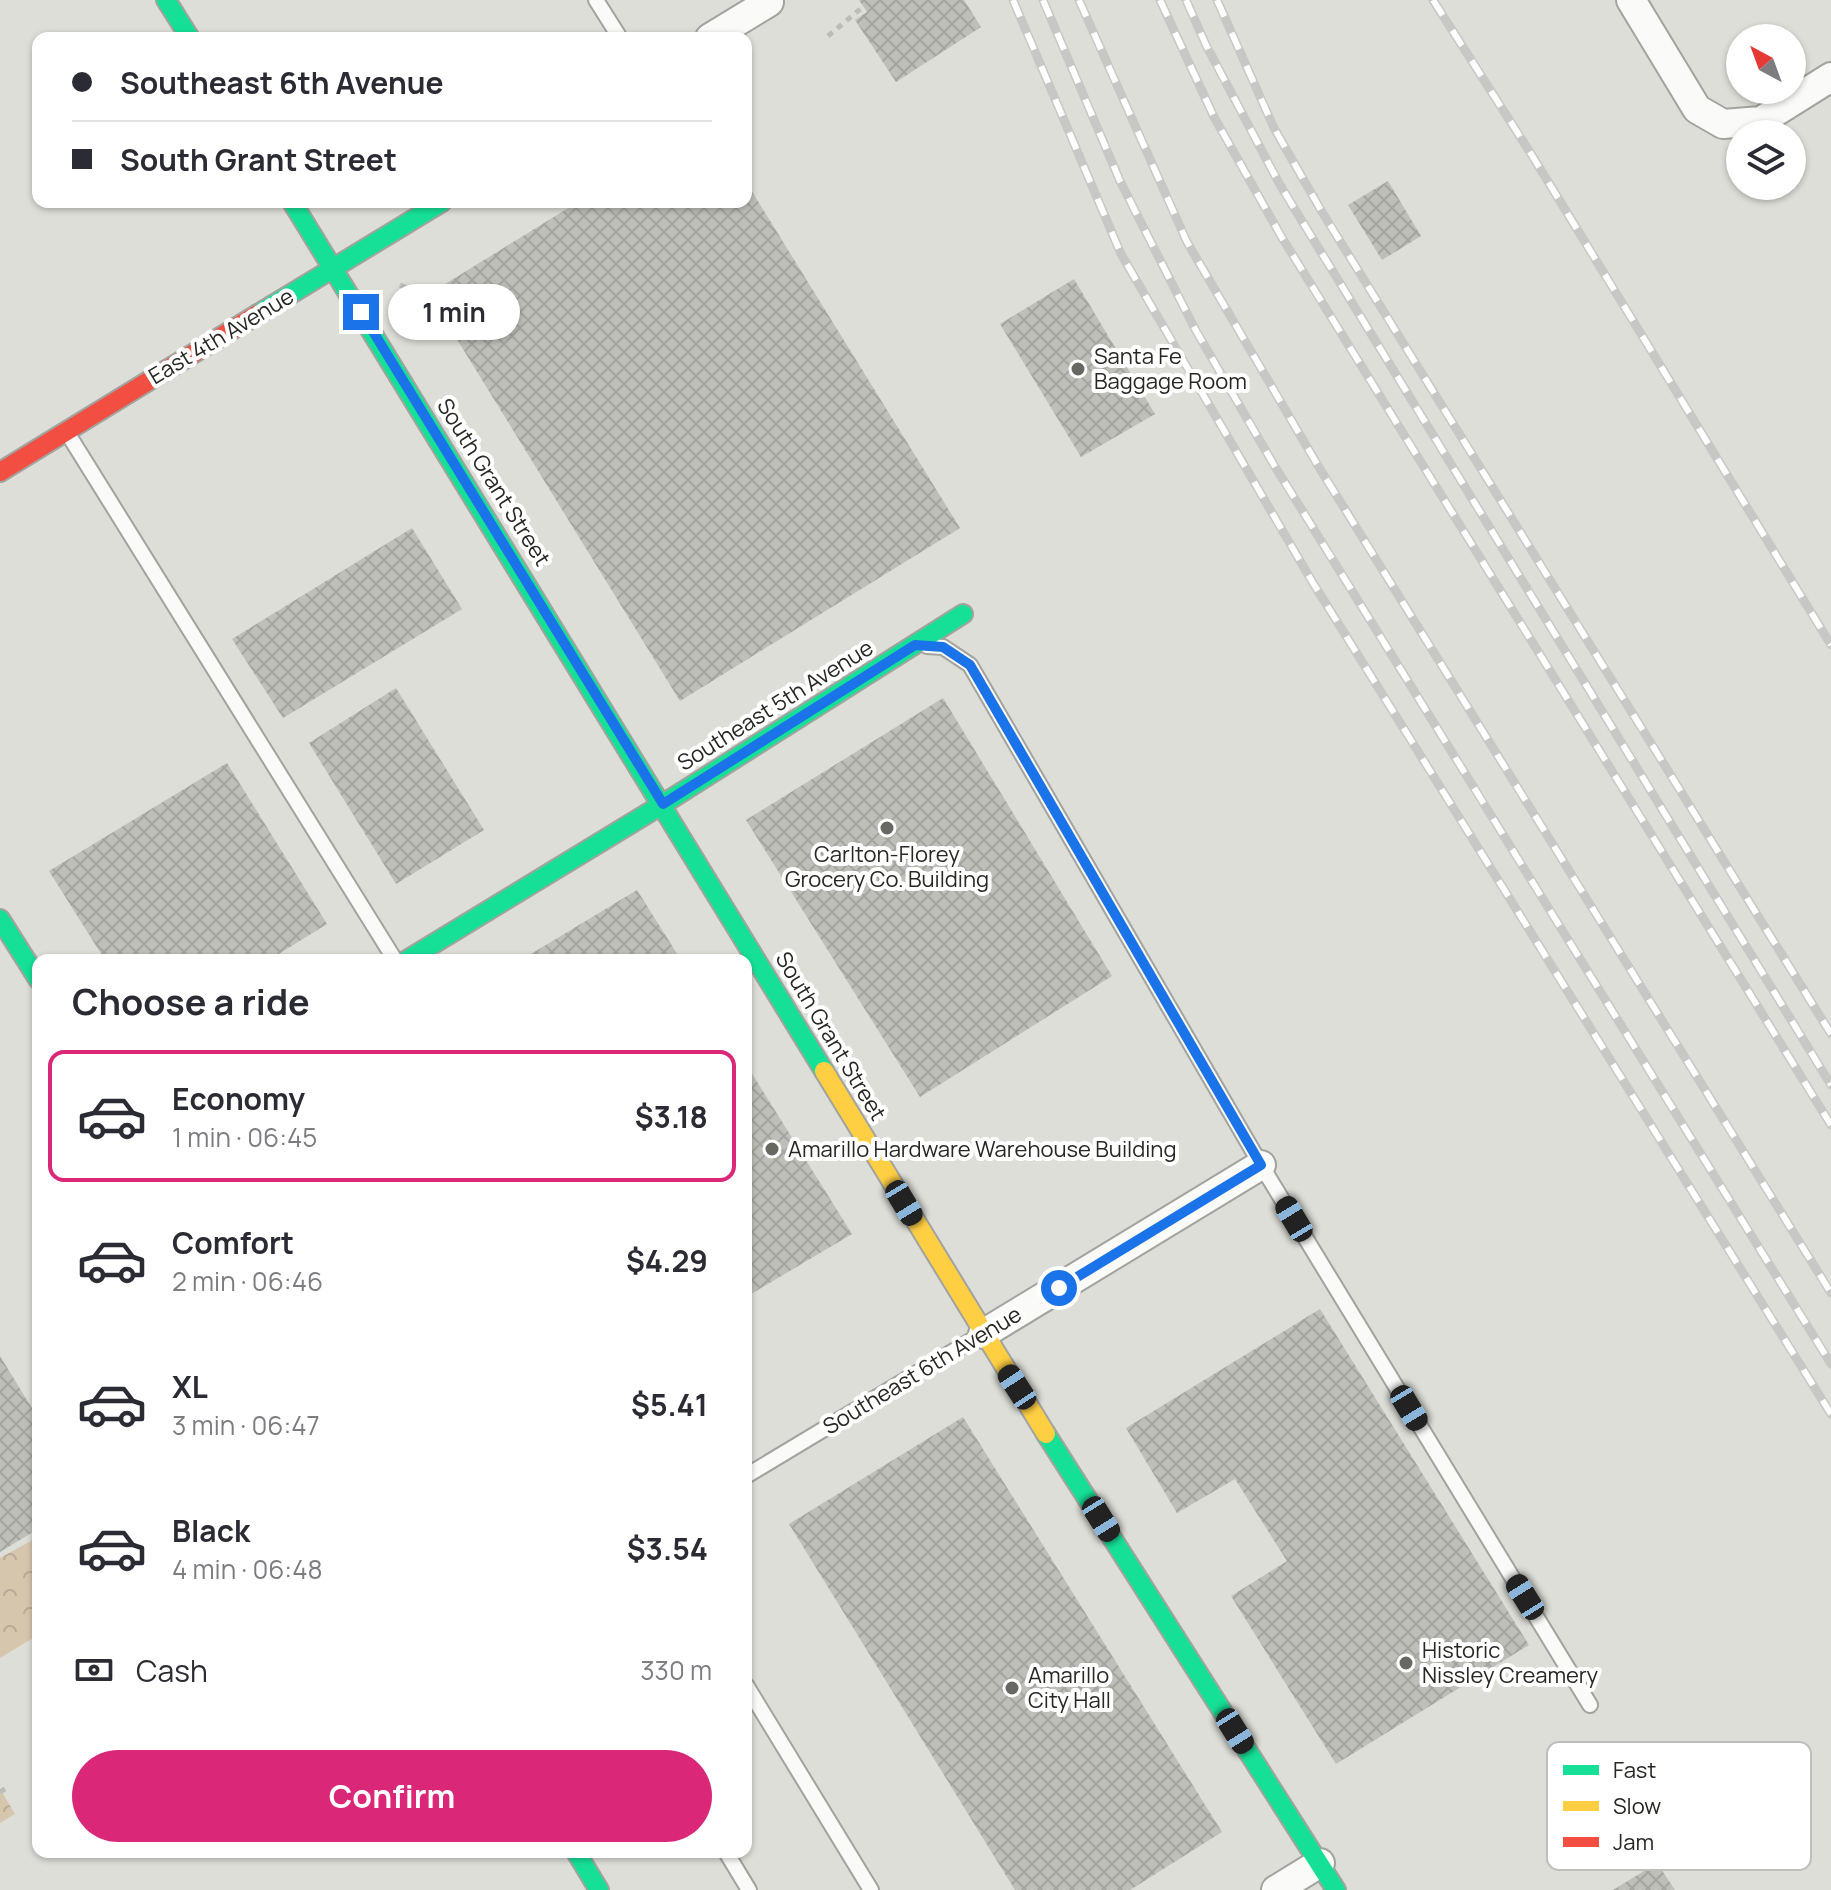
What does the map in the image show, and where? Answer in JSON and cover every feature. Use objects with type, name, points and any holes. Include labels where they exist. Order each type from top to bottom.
[{"type":"street","points":[[166,0],[186,32]]},
{"type":"street","points":[[1631,0],[1697,109],[1723,124],[1761,121],[1831,77]]},
{"type":"street","points":[[720,32],[769,2]]},
{"type":"street","name":"South Grant Street","points":[[296,208],[663,804],[983,1334],[1336,1890]]},
{"type":"street","name":"East 4th Avenue","points":[[0,472],[432,208]]},
{"type":"street","name":"Southeast 5th Avenue","points":[[417,954],[663,804],[963,614]]},
{"type":"street","points":[[0,919],[32,970]]},
{"type":"street","name":"Southeast 6th Avenue","points":[[983,1334],[1261,1165]]},
{"type":"street","points":[[580,1858],[599,1890]]},
{"type":"street","points":[[1276,1890],[1320,1863]]},
{"type":"lane","points":[[596,0],[616,32]]},
{"type":"lane","points":[[66,431],[391,954]]},
{"type":"lane","points":[[915,645],[943,647],[970,665],[1261,1165],[1590,1705]]},
{"type":"lane","name":"Southeast 6th Avenue","points":[[752,1472],[983,1334]]},
{"type":"lane","points":[[752,1695],[871,1890]]},
{"type":"lane","points":[[730,1858],[749,1890]]},
{"type":"path","points":[[828,36],[864,6]]},
{"type":"path","points":[[400,285],[416,292]]},
{"type":"path","points":[[0,1792],[8,1787]]},
{"type":"green space","points":[[32,1540],[32,1639],[0,1658],[0,1558]]},
{"type":"green space","points":[[0,1789],[15,1814],[0,1823]]},
{"type":"building","points":[[859,0],[964,0],[981,27],[896,82],[855,20],[867,12]]},
{"type":"building","points":[[1388,181],[1421,236],[1382,260],[1348,205]]},
{"type":"building","points":[[752,192],[960,528],[680,701],[429,294],[568,208],[752,208]]},
{"type":"building","name":"Santa Fe Baggage Room","points":[[1074,279],[1155,414],[1081,457],[1000,324]]},
{"type":"building","points":[[412,528],[462,609],[283,718],[232,639]]},
{"type":"building","points":[[396,688],[484,830],[396,884],[309,743]]},
{"type":"building","points":[[943,698],[1112,976],[920,1097],[746,820]]},
{"type":"building","points":[[227,763],[327,924],[279,954],[101,954],[49,871]]},
{"type":"building","points":[[637,890],[677,954],[531,954]]},
{"type":"building","name":"Amarillo Hardware Warehouse Building","points":[[752,1074],[852,1234],[752,1293]]},
{"type":"building","points":[[1320,1309],[1529,1645],[1336,1764],[1231,1596],[1287,1561],[1235,1479],[1177,1513],[1126,1428]]},
{"type":"building","points":[[0,1356],[32,1408],[32,1533],[0,1552]]},
{"type":"building","points":[[963,1417],[1222,1832],[1130,1890],[1015,1890],[789,1524]]},
{"type":"building","points":[[1646,1870],[1662,1870],[1675,1890],[1613,1890]]},
{"type":"railway","points":[[1013,0],[1121,254],[1313,583],[1831,1414]]},
{"type":"railway","points":[[1043,0],[1120,181],[1195,329],[1274,465],[1831,1364]]},
{"type":"railway","points":[[1079,0],[1187,242],[1320,469],[1831,1293]]},
{"type":"railway","points":[[1160,0],[1214,117],[1281,236],[1831,1125]]},
{"type":"railway","points":[[1186,0],[1206,45],[1280,185],[1831,1085]]},
{"type":"railway","points":[[1217,0],[1274,128],[1322,212],[1831,1034]]},
{"type":"railway","points":[[1433,0],[1533,157],[1831,645]]},
{"type":"traffic: fast","points":[[166,0],[186,32]]},
{"type":"traffic: fast","points":[[296,208],[824,1071]]},
{"type":"traffic: fast","points":[[258,314],[432,208]]},
{"type":"traffic: fast","points":[[417,954],[663,804],[963,614]]},
{"type":"traffic: fast","points":[[0,919],[32,970]]},
{"type":"traffic: fast","points":[[1046,1434],[1336,1890]]},
{"type":"traffic: fast","points":[[580,1858],[599,1890]]},
{"type":"traffic: slow","points":[[824,1071],[1046,1434]]},
{"type":"traffic: jam","points":[[0,472],[258,314]]},
{"type":"place","name":"Santa Fe Baggage Room","points":[[1078,369]]},
{"type":"place","name":"Carlton-Florey Grocery Co. Building","points":[[887,828]]},
{"type":"place","name":"Amarillo Hardware Warehouse Building","points":[[772,1149]]},
{"type":"place","name":"Historic Nissley Creamery","points":[[1406,1663]]},
{"type":"place","name":"Amarillo City Hall","points":[[1012,1688]]},
{"type":"route","points":[[361,312],[663,804],[915,645],[943,647],[970,665],[1261,1165],[1059,1288]]}]
